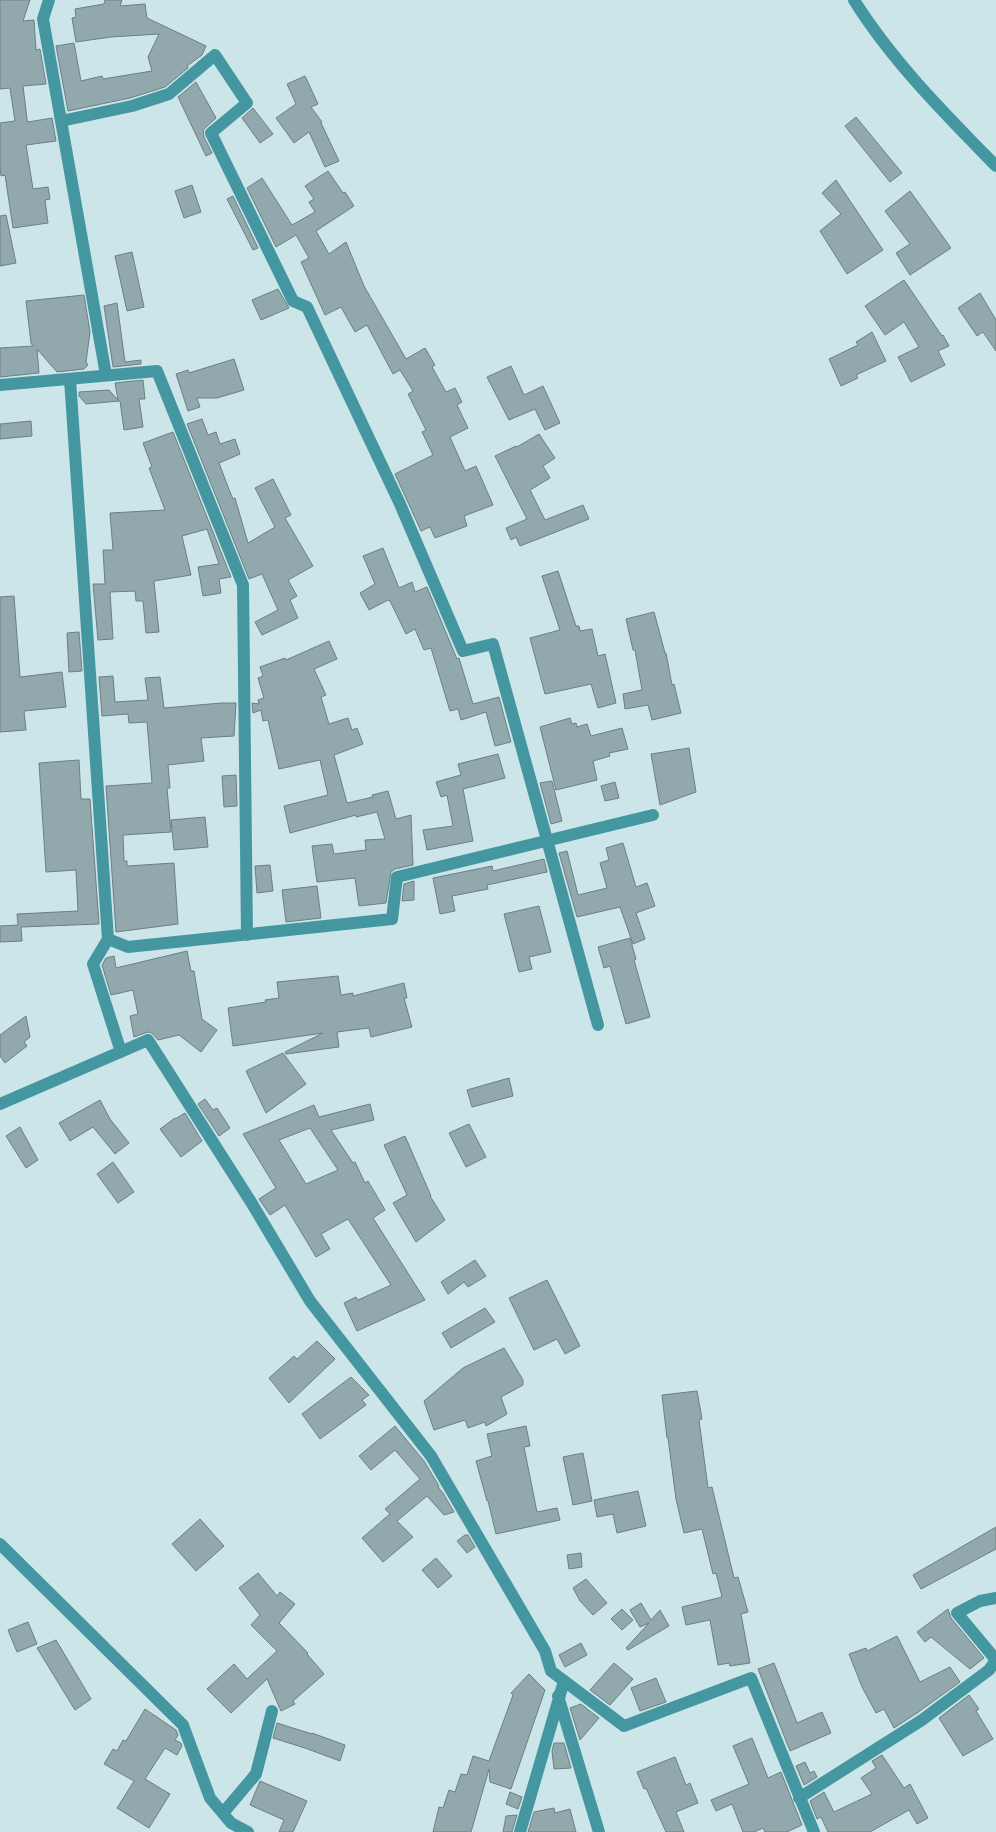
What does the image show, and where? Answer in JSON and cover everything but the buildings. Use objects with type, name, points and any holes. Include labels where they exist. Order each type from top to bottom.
[{"type":"street","points":[[49,0],[43,19],[106,376]]},
{"type":"street","points":[[854,0],[872,30],[951,120],[996,166]]},
{"type":"street","points":[[61,121],[132,106],[168,94],[215,56],[247,103],[211,133],[293,301],[307,308],[400,504],[463,651],[493,644],[598,1025]]},
{"type":"street","points":[[0,385],[157,371],[243,585],[248,935]]},
{"type":"street","points":[[70,378],[108,939],[93,964],[120,1052]]},
{"type":"street","points":[[108,939],[128,947],[392,919],[397,877],[653,815]]},
{"type":"street","points":[[0,1104],[148,1040],[251,1202],[310,1301],[431,1456],[545,1651],[551,1671],[624,1726],[751,1678],[814,1832]]},
{"type":"street","points":[[0,1544],[183,1725],[210,1798],[231,1823],[248,1832]]},
{"type":"street","points":[[799,1798],[922,1720],[989,1670],[996,1660],[957,1612],[980,1601],[996,1598]]},
{"type":"street","points":[[520,1832],[558,1696],[564,1681]]},
{"type":"street","points":[[558,1696],[599,1832]]},
{"type":"street","points":[[223,1813],[256,1774],[272,1711]]}]
